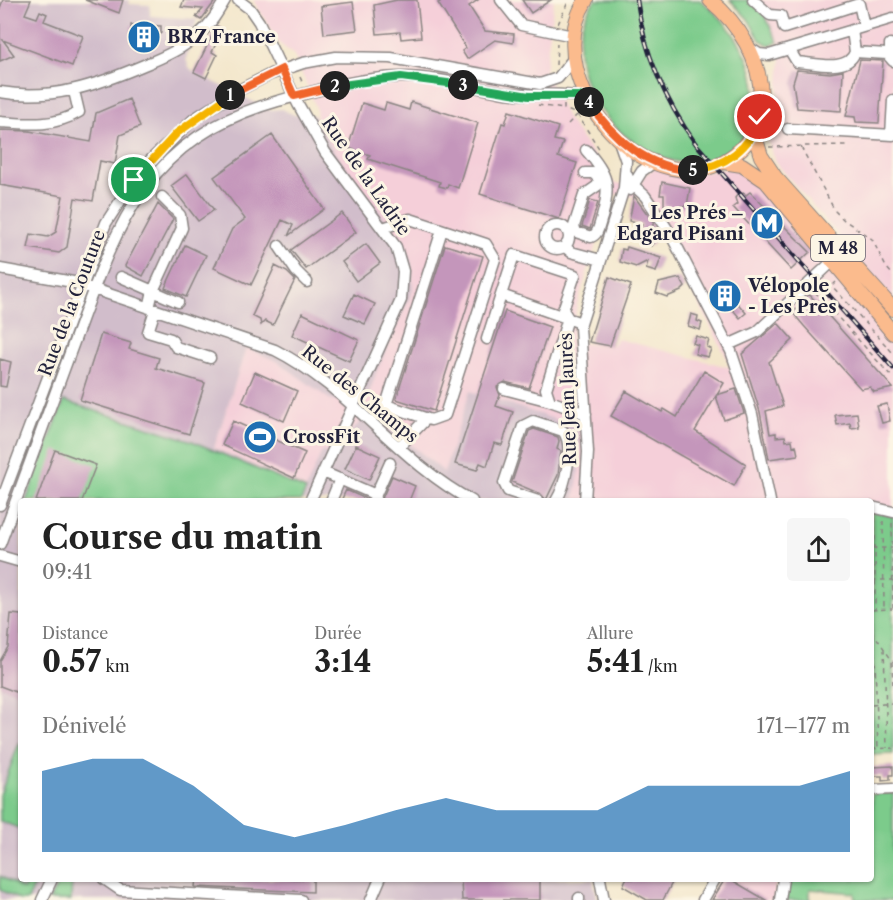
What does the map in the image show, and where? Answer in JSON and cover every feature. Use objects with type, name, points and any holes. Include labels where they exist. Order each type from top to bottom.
[{"type":"main road","points":[[586,0],[577,18],[573,36],[573,59],[586,98],[618,138],[656,161],[690,170],[723,162],[738,152],[754,134],[761,104],[758,74],[748,47],[730,20],[710,0]]},
{"type":"main road","name":"M 48","points":[[754,134],[761,156],[775,177],[893,309]]},
{"type":"main road","name":"M 48","points":[[723,162],[742,165],[762,178],[834,260],[857,293],[893,333]]},
{"type":"street","points":[[0,92],[33,95],[74,91],[116,77],[181,47],[205,29],[225,0]]},
{"type":"street","name":"Rue de la Ladrie","points":[[238,0],[257,17],[296,100],[325,152],[383,228],[402,262],[403,294],[311,498]]},
{"type":"street","points":[[501,0],[514,20],[521,25],[573,36]]},
{"type":"street","points":[[753,0],[764,12],[774,17],[781,16],[784,28],[859,4],[864,26]]},
{"type":"street","points":[[748,47],[759,54],[769,55],[893,18]]},
{"type":"street","points":[[789,49],[798,62],[842,64],[852,60],[855,52],[852,30]]},
{"type":"street","points":[[855,52],[892,54]]},
{"type":"street","points":[[758,74],[769,55]]},
{"type":"street","name":"Rue de la Couture","points":[[0,505],[81,285],[110,215],[148,162],[177,133],[205,111],[239,90],[282,69],[318,60],[372,56],[540,84],[558,78],[573,59]]},
{"type":"street","name":"Rue de la Couture","points":[[0,544],[93,290],[126,213],[167,160],[194,139],[228,119],[356,82],[401,77],[439,80],[518,95],[586,98]]},
{"type":"street","points":[[0,122],[44,125],[71,117],[79,112],[74,91]]},
{"type":"street","points":[[788,129],[892,135],[893,100]]},
{"type":"street","points":[[809,123],[831,124],[843,132]]},
{"type":"street","name":"Rue Jean Jaurès","points":[[585,498],[588,459],[582,318],[612,228],[626,173],[625,157],[618,138]]},
{"type":"street","points":[[585,173],[594,173],[600,180],[597,186],[584,195],[574,226],[576,232],[591,237],[596,235],[609,191],[605,176],[586,150]]},
{"type":"street","name":"Rue Jean Jaurès","points":[[612,228],[632,185],[646,168],[656,161]]},
{"type":"street","points":[[626,173],[632,185],[645,196],[670,233],[728,345],[752,414],[769,498]]},
{"type":"street","points":[[162,197],[180,215],[182,228],[153,291],[148,332],[171,339],[176,347],[210,358]]},
{"type":"street","points":[[383,228],[410,219],[486,244],[495,259],[445,415],[431,420],[386,405],[442,230]]},
{"type":"street","points":[[279,246],[307,282]]},
{"type":"street","points":[[565,247],[572,252],[601,260]]},
{"type":"street","points":[[487,339],[514,255],[575,275],[563,310],[568,318],[546,389],[550,401]]},
{"type":"street","points":[[728,345],[757,332],[834,260]]},
{"type":"street","name":"Rue des Champs","points":[[0,269],[81,285],[275,350],[301,366],[352,405],[443,483],[467,498]]},
{"type":"street","points":[[121,277],[178,302]]},
{"type":"street","points":[[501,295],[568,318],[582,318]]},
{"type":"street","points":[[568,298],[568,308],[582,318]]},
{"type":"street","points":[[504,389],[550,401],[585,414]]},
{"type":"street","points":[[400,446],[426,419]]},
{"type":"street","points":[[522,498],[508,491],[504,483],[523,426],[533,421],[563,431],[567,435],[568,466],[557,498]]},
{"type":"street","points":[[323,472],[375,498],[390,463]]},
{"type":"street","points":[[332,498],[340,479]]},
{"type":"street","points":[[874,507],[893,512]]},
{"type":"street","points":[[0,556],[18,561]]},
{"type":"street","points":[[874,790],[893,789]]},
{"type":"street","points":[[42,900],[51,882]]},
{"type":"street","points":[[108,882],[120,890],[301,900]]},
{"type":"street","points":[[371,900],[379,882]]},
{"type":"street","points":[[601,882],[604,900]]},
{"type":"street","points":[[703,900],[713,882]]},
{"type":"street","points":[[780,900],[783,882]]},
{"type":"path","points":[[300,76],[304,88]]},
{"type":"path","points":[[564,101],[564,109]]},
{"type":"path","points":[[529,104],[564,109],[578,114],[604,157]]},
{"type":"path","points":[[568,123],[578,114]]},
{"type":"path","points":[[767,147],[845,145],[843,132]]},
{"type":"path","points":[[801,147],[835,211],[843,220],[864,231],[872,239],[886,267],[893,275]]},
{"type":"path","points":[[808,285],[893,378]]},
{"type":"path","points":[[883,520],[884,609]]},
{"type":"path","points":[[874,594],[875,609],[893,609],[892,522]]},
{"type":"path","points":[[874,548],[892,546]]},
{"type":"path","points":[[874,580],[893,580]]},
{"type":"path","points":[[874,634],[892,661],[893,688]]},
{"type":"path","points":[[874,643],[880,643]]},
{"type":"path","points":[[884,648],[887,748]]},
{"type":"path","points":[[874,659],[878,749]]},
{"type":"path","points":[[876,704],[893,703]]},
{"type":"path","points":[[874,749],[893,748]]},
{"type":"shaded area","points":[[0,0],[130,0],[129,4],[150,5],[150,16],[197,19],[186,59],[194,72],[270,110],[282,109],[294,115],[314,115],[332,148],[405,245],[412,264],[413,290],[368,396],[332,401],[277,361],[246,348],[214,448],[306,489],[322,451],[335,456],[345,439],[370,411],[444,472],[470,391],[578,427],[581,459],[574,498],[18,498],[18,882],[594,882],[598,900],[0,900]]},
{"type":"shaded area","points":[[253,0],[554,0],[545,71],[567,118],[614,183],[641,185],[644,175],[657,167],[703,173],[730,168],[745,172],[823,253],[893,339],[893,516],[874,512],[874,498],[575,498],[470,391],[445,473],[370,411],[345,439],[335,457],[322,452],[306,490],[214,448],[246,348],[277,361],[298,375],[368,396],[413,290],[412,264],[405,245],[332,148],[317,121],[316,107],[294,55],[280,44]],"holes":[[[612,194],[641,197],[653,214],[732,368],[618,339],[610,346],[571,342],[577,305]]]},
{"type":"shaded area","points":[[749,0],[893,0],[893,299],[777,164],[768,142],[777,110],[781,60],[778,42]]},
{"type":"shaded area","points":[[717,882],[776,882],[774,900],[707,899]]},
{"type":"green space","points":[[595,0],[700,0],[721,19],[746,55],[754,82],[755,96],[751,121],[745,136],[734,148],[705,163],[676,161],[648,151],[623,134],[602,111],[587,84],[579,56],[582,27]]},
{"type":"green space","points":[[730,0],[749,0],[765,16],[778,42],[769,45],[760,40],[748,19]]},
{"type":"green space","points":[[64,401],[192,441],[306,490],[302,498],[27,498]]},
{"type":"green space","points":[[874,512],[893,516],[893,754],[874,755]]},
{"type":"green space","points":[[18,746],[18,828],[0,821],[0,795]]},
{"type":"green space","points":[[893,793],[893,900],[855,900],[854,893],[810,889],[810,900],[785,900],[788,882],[874,882],[874,794]]},
{"type":"green space","points":[[0,876],[23,889],[27,883],[34,886],[28,900],[20,900],[0,890]]},
{"type":"green space","points":[[59,882],[72,882],[71,900],[49,900]]},
{"type":"building","points":[[3,0],[31,0],[25,14],[37,18],[40,11],[47,14],[44,21],[83,36],[72,66],[3,40],[14,55],[0,61],[0,8]]},
{"type":"building","points":[[85,0],[123,0],[119,13]]},
{"type":"building","points":[[184,0],[216,0],[201,20],[196,17],[203,9],[181,7]]},
{"type":"building","points":[[397,0],[417,0],[421,37],[401,39],[400,32],[377,34],[374,5]]},
{"type":"building","points":[[443,0],[478,0],[469,6],[485,31],[514,34],[513,43],[495,40],[467,59],[462,51],[466,48],[438,3]]},
{"type":"building","points":[[522,0],[551,0],[531,13]]},
{"type":"building","points":[[353,2],[357,30],[324,34],[321,6]]},
{"type":"building","name":"BRZ France","points":[[131,25],[161,26],[161,33],[156,36],[157,39],[136,48],[131,36]]},
{"type":"building","points":[[217,26],[223,29],[212,52],[217,55],[206,78],[194,72]]},
{"type":"building","points":[[860,60],[883,61],[879,123],[856,122],[855,117],[846,116]]},
{"type":"building","points":[[797,70],[830,73],[843,71],[841,111],[797,108],[793,83]]},
{"type":"building","points":[[129,99],[140,127],[120,135],[115,164],[100,161],[93,201],[75,198],[67,247],[59,253],[28,248],[31,234],[48,237],[56,232],[63,196],[0,185],[0,130],[29,131],[91,142],[96,113]]},
{"type":"building","points":[[411,102],[478,123],[458,188],[448,184],[447,188],[439,186],[440,182],[368,159],[370,155],[348,148],[362,103],[384,110],[386,103],[409,110]]},
{"type":"building","points":[[509,111],[558,127],[554,140],[563,142],[558,157],[577,163],[559,219],[480,194],[502,123],[505,124]]},
{"type":"building","points":[[272,135],[324,209],[288,236],[293,225],[282,220],[251,285],[214,268],[232,229],[245,219],[214,177]]},
{"type":"building","points":[[187,174],[214,210],[198,221],[171,186]]},
{"type":"building","points":[[662,182],[690,188],[687,206],[681,206],[680,209],[664,205],[664,195],[660,195]]},
{"type":"building","points":[[750,192],[810,252],[791,270],[733,207],[737,204],[735,198],[738,194],[746,195]]},
{"type":"building","points":[[634,196],[654,223],[652,226],[660,232],[651,246],[635,236],[642,225],[629,221]]},
{"type":"building","points":[[590,200],[598,202],[590,229],[582,226]]},
{"type":"building","points":[[158,204],[173,219],[143,276],[125,266]]},
{"type":"building","points":[[342,213],[356,232],[306,269],[291,250]]},
{"type":"building","points":[[366,244],[380,263],[356,281],[342,262]]},
{"type":"building","points":[[185,245],[206,255],[186,297],[165,288]]},
{"type":"building","points":[[445,245],[483,256],[434,411],[396,399]]},
{"type":"building","points":[[627,247],[661,258],[656,272],[646,269],[648,261],[636,267],[620,262],[622,249],[626,250]]},
{"type":"building","points":[[275,266],[287,272],[295,280],[273,325],[265,321],[261,325],[260,320],[252,316]]},
{"type":"building","points":[[609,277],[631,285],[610,346],[589,342]]},
{"type":"building","points":[[680,278],[685,287],[681,291],[667,297],[656,293],[659,283]]},
{"type":"building","points":[[727,291],[746,313],[740,318],[721,296]]},
{"type":"building","points":[[354,294],[375,304],[365,324],[344,315]]},
{"type":"building","points":[[809,294],[893,388],[874,392],[870,387],[861,389],[804,326],[793,313]]},
{"type":"building","points":[[505,311],[550,327],[529,388],[505,382],[497,387],[500,395],[496,406],[513,412],[502,445],[494,443],[487,466],[480,463],[477,470],[455,464]]},
{"type":"building","points":[[302,313],[359,340],[349,361],[292,335]]},
{"type":"building","points":[[691,314],[698,316],[697,321],[702,323],[700,330],[688,326]]},
{"type":"building","points":[[778,323],[793,340],[769,362],[783,406],[766,411],[770,434],[776,433],[776,437],[785,436],[786,441],[792,440],[793,446],[796,445],[798,455],[769,459],[760,412],[742,354]]},
{"type":"building","points":[[101,334],[131,343],[129,349],[159,358],[156,368],[205,383],[189,434],[80,400]]},
{"type":"building","points":[[696,336],[709,340],[707,347],[711,349],[708,357],[695,354],[698,345],[693,343]]},
{"type":"building","points":[[0,359],[11,362],[6,387],[0,386]]},
{"type":"building","points":[[704,371],[724,383],[717,395],[736,389],[744,413],[724,420],[716,396],[695,431],[746,464],[734,486],[611,416],[626,391],[662,412],[664,409],[677,417]]},
{"type":"building","points":[[255,372],[297,391],[284,421],[242,402]]},
{"type":"building","points":[[887,404],[890,421],[882,423],[877,406]]},
{"type":"building","points":[[857,413],[859,427],[851,428],[850,423],[837,425],[835,415]]},
{"type":"building","points":[[233,421],[305,453],[294,478],[222,445]]},
{"type":"building","points":[[534,429],[558,437],[557,449],[561,451],[558,475],[547,498],[512,482],[529,431]]},
{"type":"building","points":[[356,445],[380,456],[369,480],[345,469]]},
{"type":"building","points":[[55,450],[96,465],[83,498],[37,498]]},
{"type":"building","points":[[392,476],[415,486],[410,498],[382,498]]},
{"type":"building","points":[[346,490],[364,498],[342,498]]},
{"type":"building","points":[[11,614],[18,615],[18,693],[0,686],[0,661],[8,647]]},
{"type":"building","points":[[893,766],[893,775],[890,775],[890,780],[882,781],[882,776],[874,776],[874,767]]},
{"type":"building","points":[[196,882],[313,882],[313,892],[195,887]]},
{"type":"building","points":[[461,882],[540,882],[540,900],[462,900]]},
{"type":"building","points":[[625,882],[672,882],[663,900],[647,900],[623,886]]},
{"type":"building","points":[[723,882],[735,882],[766,900],[712,900]]},
{"type":"railway","points":[[637,0],[645,39],[658,76],[675,111],[696,144],[893,368]]},
{"type":"place","name":"BRZ France","points":[[144,37]]},
{"type":"place","name":"Les Prés – Edgard Pisani","points":[[767,223]]},
{"type":"place","name":"Vélopole - Les Près","points":[[725,296]]},
{"type":"place","name":"CrossFit","points":[[260,437]]},
{"type":"route","points":[[134,180],[162,147],[194,119],[239,90],[282,69],[294,96],[365,80],[401,77],[439,80],[529,96],[579,96],[586,98],[606,126],[628,146],[662,164],[684,170],[705,168],[738,152],[750,140],[760,117]]}]
